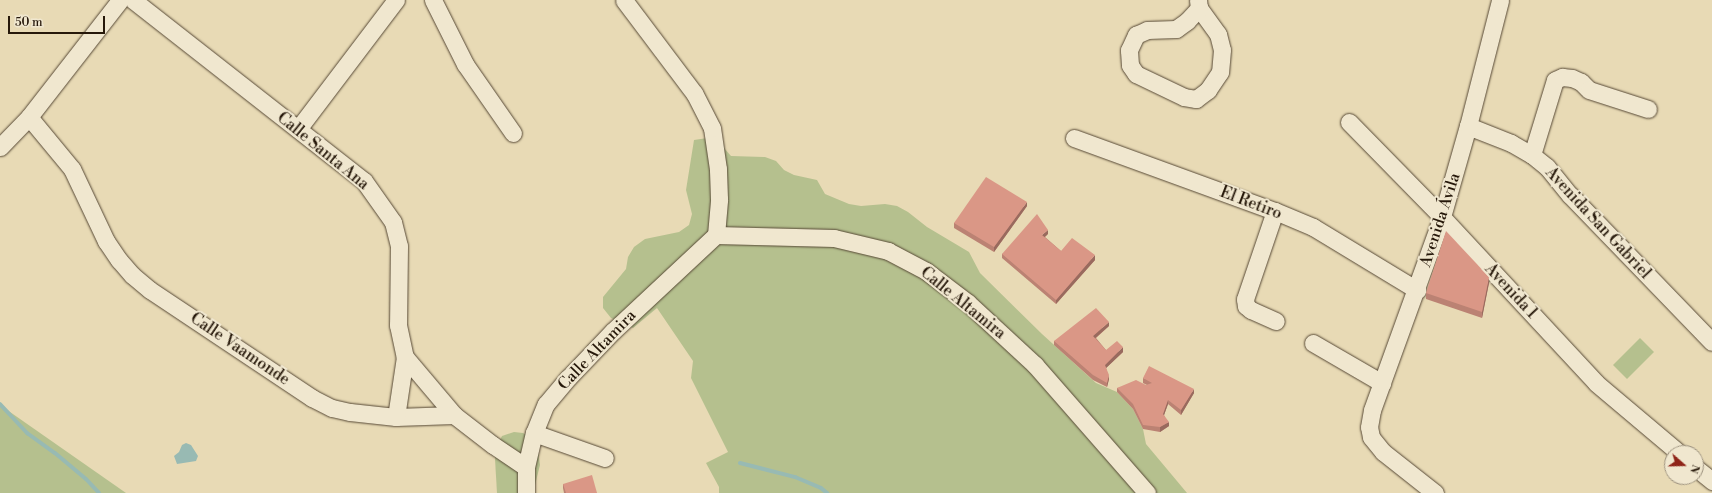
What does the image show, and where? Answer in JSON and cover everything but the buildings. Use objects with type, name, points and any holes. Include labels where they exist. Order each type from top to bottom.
[{"type":"street","points":[[0,148],[29,117],[120,0]]},
{"type":"street","name":"Calle Santa Ana","points":[[134,0],[364,180],[393,222],[399,246],[398,325],[404,357]]},
{"type":"street","points":[[298,129],[396,0]]},
{"type":"street","points":[[433,0],[465,64],[513,133]]},
{"type":"street","points":[[624,0],[694,93],[712,128],[718,169],[719,199],[716,235]]},
{"type":"street","name":"Avenida Ávila","points":[[1435,493],[1383,452],[1371,437],[1369,427],[1372,410],[1417,290],[1442,217],[1468,126],[1500,0]]},
{"type":"street","points":[[1198,4],[1218,34],[1222,50],[1220,72],[1208,90],[1196,99],[1184,97],[1136,74],[1130,65],[1129,50],[1136,35],[1147,30],[1176,28],[1187,21],[1198,4]]},
{"type":"street","points":[[1532,155],[1555,80],[1562,77],[1572,78],[1581,82],[1589,90],[1648,109]]},
{"type":"street","name":"Calle Vaamonde","points":[[29,117],[72,169],[106,241],[119,260],[132,275],[144,285],[312,398],[332,408],[350,412],[396,417],[454,415]]},
{"type":"street","name":"Avenida 1","points":[[1349,122],[1442,217],[1596,383],[1670,445]]},
{"type":"street","name":"Avenida San Gabriel","points":[[1468,126],[1492,135],[1532,155],[1546,167],[1570,195],[1712,342]]},
{"type":"street","name":"El Retiro","points":[[1074,138],[1275,211],[1313,227],[1417,290]]},
{"type":"street","points":[[1275,211],[1245,299],[1246,306],[1251,310],[1276,321]]},
{"type":"street","name":"Calle Altamira","points":[[526,493],[526,467],[534,433],[546,404],[569,377],[613,331],[716,235],[834,238],[888,251],[926,270],[968,303],[1035,365],[1096,432],[1147,493]]},
{"type":"street","points":[[1313,344],[1382,383]]},
{"type":"street","points":[[396,417],[404,357]]},
{"type":"street","points":[[404,357],[454,415],[493,445],[526,467]]},
{"type":"street","points":[[534,433],[605,458]]},
{"type":"street","points":[[1704,474],[1712,481]]},
{"type":"green space","points":[[721,136],[724,148],[731,156],[765,157],[776,161],[784,170],[794,175],[817,180],[825,194],[849,204],[861,206],[885,204],[897,206],[908,212],[927,227],[969,252],[980,273],[1042,334],[1096,383],[1117,392],[1133,409],[1143,429],[1146,444],[1187,493],[719,493],[719,487],[706,463],[728,452],[691,378],[693,361],[657,308],[633,328],[611,318],[603,308],[603,297],[626,269],[628,257],[634,247],[645,239],[679,232],[689,225],[692,214],[686,190],[694,140]]},
{"type":"green space","points":[[1640,338],[1654,352],[1627,379],[1613,365]]},
{"type":"green space","points":[[0,405],[126,493],[0,493]]},
{"type":"green space","points":[[514,432],[523,433],[533,439],[537,444],[540,465],[533,493],[497,493],[495,459],[498,444],[502,436]]},
{"type":"water","points":[[186,443],[191,445],[198,456],[196,461],[177,464],[174,456],[179,452],[182,445]]},
{"type":"waterway","points":[[0,404],[27,433],[55,453],[86,479],[99,493]]},
{"type":"waterway","points":[[740,463],[795,477],[821,488],[827,493]]}]
